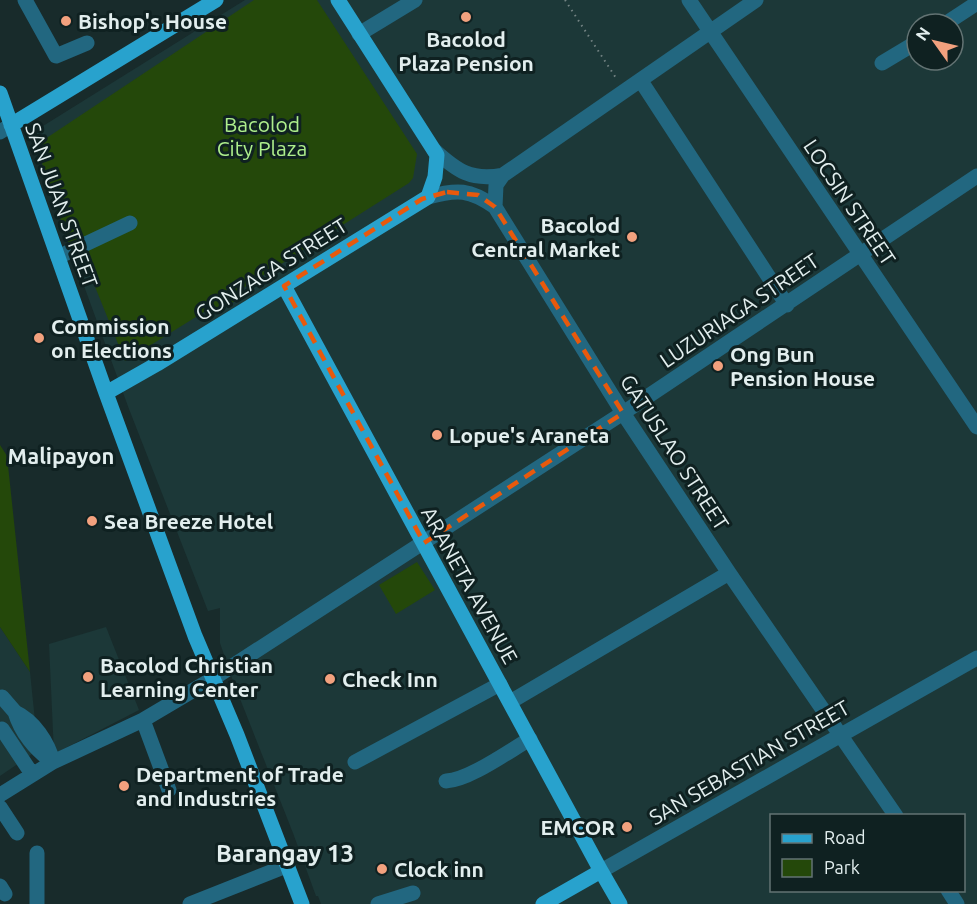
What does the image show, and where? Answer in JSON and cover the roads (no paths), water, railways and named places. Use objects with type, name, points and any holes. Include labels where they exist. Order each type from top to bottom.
[{"type":"main road","points":[[5,129],[216,0]]},
{"type":"main road","points":[[338,0],[437,155],[437,164],[428,197]]},
{"type":"main road","name":"SAN JUAN STREET","points":[[0,93],[5,129],[58,256],[105,393],[195,636],[214,678],[302,904]]},
{"type":"main road","name":"GONZAGA STREET","points":[[105,393],[428,197]]},
{"type":"main road","name":"ARANETA AVENUE","points":[[284,285],[620,904]]},
{"type":"main road","name":"SAN SEBASTIAN STREET","points":[[543,904],[601,871]]},
{"type":"street","points":[[26,0],[56,56],[87,43]]},
{"type":"street","points":[[359,34],[415,0]]},
{"type":"street","name":"LOCSIN STREET","points":[[689,0],[977,428]]},
{"type":"street","points":[[495,207],[496,184],[503,175],[756,0]]},
{"type":"street","points":[[963,12],[977,3]]},
{"type":"street","points":[[882,63],[905,49]]},
{"type":"street","points":[[641,81],[787,304]]},
{"type":"street","points":[[434,150],[469,176],[487,178],[503,175]]},
{"type":"street","name":"LUZURIAGA STREET","points":[[0,795],[53,762],[143,720],[214,678],[623,413],[977,176]]},
{"type":"street","name":"GATUSLAO STREET","points":[[428,197],[447,192],[465,192],[478,195],[495,207],[623,413],[729,573],[894,814]]},
{"type":"street","points":[[58,256],[130,223]]},
{"type":"street","points":[[510,702],[729,573]]},
{"type":"street","name":"SAN SEBASTIAN STREET","points":[[601,871],[977,657]]},
{"type":"street","points":[[355,762],[500,684]]},
{"type":"street","points":[[1,693],[15,712],[26,717],[49,746],[53,762]]},
{"type":"street","points":[[143,720],[168,790]]},
{"type":"street","points":[[0,730],[2,729],[13,744],[32,774]]},
{"type":"street","points":[[446,781],[466,776],[530,739]]},
{"type":"street","points":[[0,807],[17,833]]},
{"type":"street","points":[[37,853],[37,904]]},
{"type":"street","points":[[190,904],[286,866]]},
{"type":"street","points":[[378,904],[413,893]]},
{"type":"place","name":"Bacolod Plaza Pension","points":[[466,17]]},
{"type":"place","name":"Bishop's House","points":[[66,21]]},
{"type":"place","name":"Bacolod Central Market","points":[[632,237]]},
{"type":"place","name":"Commission on Elections","points":[[39,338]]},
{"type":"place","name":"Ong Bun Pension House","points":[[718,366]]},
{"type":"place","name":"Lopue's Araneta","points":[[437,435]]},
{"type":"place","name":"Sea Breeze Hotel","points":[[92,521]]},
{"type":"place","name":"Bacolod Christian Learning Center","points":[[88,677]]},
{"type":"place","name":"Check Inn","points":[[330,679]]},
{"type":"place","name":"Department of Trade and Industries","points":[[124,786]]},
{"type":"place","name":"EMCOR","points":[[627,827]]},
{"type":"place","name":"Clock inn","points":[[382,869]]},
{"type":"district","name":"Malipayon","points":[[61,455]]},
{"type":"district","name":"Barangay 13","points":[[285,853]]},
{"type":"park label","name":"Bacolod City Plaza","points":[[262,136]]}]
